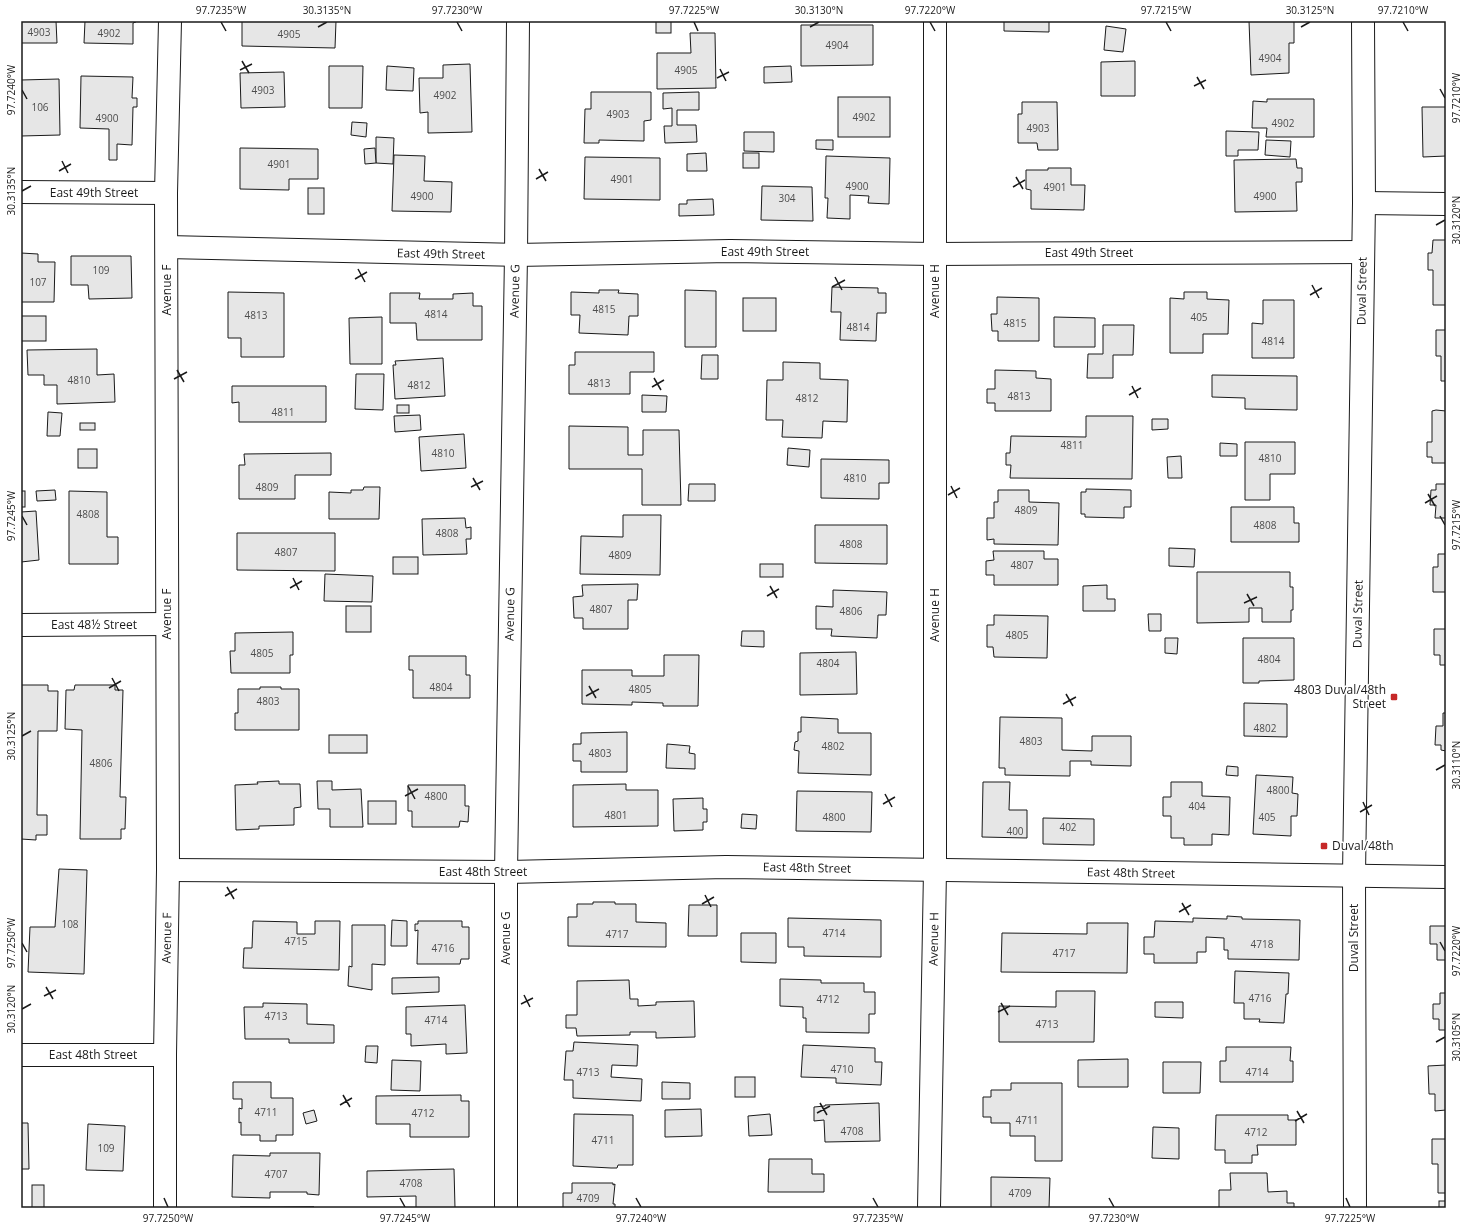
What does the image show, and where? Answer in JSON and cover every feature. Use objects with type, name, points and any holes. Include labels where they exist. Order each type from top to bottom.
[{"type":"street","name":"Avenue F","points":[[165,1208],[165,1055],[168,870],[166,193],[170,21]]},
{"type":"street","name":"Avenue G","points":[[506,1208],[506,872],[516,255],[518,21]]},
{"type":"street","name":"Avenue H","points":[[930,1208],[935,870],[935,21]]},
{"type":"street","name":"Duval Street","points":[[1354,1208],[1354,875],[1364,203],[1363,21]]},
{"type":"street","name":"East 49th Street","points":[[21,192],[166,193]]},
{"type":"street","points":[[1364,203],[1446,204]]},
{"type":"street","name":"East 49th Street","points":[[167,248],[516,255],[730,252],[935,254],[1363,252]]},
{"type":"street","name":"East 48½ Street","points":[[21,625],[168,624]]},
{"type":"street","name":"East 48th Street","points":[[168,870],[506,872],[726,867],[1446,877]]},
{"type":"street","name":"East 48th Street","points":[[21,1055],[165,1055]]},
{"type":"building","points":[[21,21],[56,21],[57,43],[21,43]]},
{"type":"building","points":[[85,21],[136,21],[133,23],[133,44],[84,43]]},
{"type":"building","points":[[242,21],[336,21],[335,48],[242,46]]},
{"type":"building","points":[[656,21],[671,21],[671,33],[656,33]]},
{"type":"building","points":[[1004,21],[1049,21],[1049,32],[1004,31]]},
{"type":"building","points":[[1249,21],[1294,21],[1294,43],[1289,43],[1289,73],[1251,75]]},
{"type":"building","points":[[801,25],[873,25],[873,65],[801,66]]},
{"type":"building","points":[[1106,26],[1126,29],[1123,52],[1104,50]]},
{"type":"building","points":[[690,33],[715,33],[716,88],[657,89],[657,53],[691,53]]},
{"type":"building","points":[[1135,61],[1135,96],[1101,96],[1101,62]]},
{"type":"building","points":[[470,64],[472,132],[428,133],[428,112],[420,113],[419,78],[443,78],[443,65]]},
{"type":"building","points":[[329,66],[363,66],[362,108],[329,108]]},
{"type":"building","points":[[387,66],[414,68],[413,91],[386,90]]},
{"type":"building","points":[[791,66],[792,82],[764,83],[764,67]]},
{"type":"building","points":[[284,72],[285,107],[241,108],[240,73]]},
{"type":"building","points":[[81,76],[133,77],[132,98],[137,98],[137,107],[133,107],[132,145],[117,144],[117,160],[109,160],[109,129],[80,128]]},
{"type":"building","points":[[59,79],[60,135],[21,136],[21,80]]},
{"type":"building","points":[[591,92],[651,92],[651,120],[644,121],[644,141],[599,140],[599,143],[584,143],[585,109],[591,109]]},
{"type":"building","points":[[699,92],[699,110],[677,110],[677,125],[696,125],[697,142],[665,143],[664,126],[672,126],[672,108],[663,109],[663,93]]},
{"type":"building","points":[[838,97],[890,97],[890,137],[838,137]]},
{"type":"building","points":[[1267,99],[1314,99],[1314,137],[1266,137],[1267,128],[1252,128],[1253,101],[1267,102]]},
{"type":"building","points":[[1022,102],[1057,102],[1058,150],[1038,150],[1037,143],[1018,143],[1018,114],[1022,114]]},
{"type":"building","points":[[1422,107],[1446,107],[1446,156],[1423,157]]},
{"type":"building","points":[[352,122],[367,123],[366,137],[351,135]]},
{"type":"building","points":[[1226,131],[1259,132],[1258,150],[1238,150],[1238,156],[1226,156]]},
{"type":"building","points":[[744,132],[774,132],[774,152],[744,151]]},
{"type":"building","points":[[376,137],[394,138],[393,164],[376,163]]},
{"type":"building","points":[[816,140],[833,140],[833,150],[816,149]]},
{"type":"building","points":[[1266,140],[1291,141],[1290,157],[1265,155]]},
{"type":"building","points":[[240,148],[318,149],[318,179],[289,179],[289,190],[240,189]]},
{"type":"building","points":[[375,148],[376,163],[365,164],[364,149]]},
{"type":"building","points":[[706,153],[707,171],[687,171],[687,154]]},
{"type":"building","points":[[743,153],[759,153],[759,168],[743,168]]},
{"type":"building","points":[[394,155],[425,156],[424,181],[452,182],[451,212],[392,211]]},
{"type":"building","points":[[826,156],[890,158],[889,204],[868,203],[869,196],[850,195],[850,219],[827,218],[828,198],[825,198]]},
{"type":"building","points":[[585,157],[660,158],[660,200],[584,199]]},
{"type":"building","points":[[1296,159],[1297,168],[1302,168],[1302,182],[1296,182],[1297,211],[1235,212],[1234,160]]},
{"type":"building","points":[[1048,168],[1071,168],[1071,185],[1085,185],[1084,210],[1031,209],[1031,190],[1026,189],[1026,170],[1048,170]]},
{"type":"building","points":[[762,186],[812,187],[813,221],[761,220]]},
{"type":"building","points":[[308,188],[324,188],[324,214],[308,214]]},
{"type":"building","points":[[713,199],[714,215],[679,216],[679,204],[687,204],[687,200]]},
{"type":"building","points":[[1433,240],[1446,240],[1446,305],[1433,305],[1433,270],[1428,270],[1428,253],[1432,253]]},
{"type":"building","points":[[21,253],[38,254],[38,262],[55,262],[54,302],[21,302]]},
{"type":"building","points":[[71,256],[131,256],[132,298],[89,299],[88,285],[71,285]]},
{"type":"building","points":[[832,287],[878,288],[878,293],[886,293],[886,313],[877,313],[876,341],[840,340],[841,312],[831,312]]},
{"type":"building","points":[[599,290],[619,290],[618,293],[638,294],[638,316],[629,316],[628,335],[579,333],[580,315],[571,315],[571,292],[599,293]]},
{"type":"building","points":[[685,290],[716,291],[716,347],[685,347]]},
{"type":"building","points":[[228,292],[284,293],[284,357],[241,357],[241,338],[228,338]]},
{"type":"building","points":[[1184,292],[1207,292],[1207,299],[1229,300],[1228,334],[1203,334],[1203,353],[1170,353],[1170,298],[1184,299]]},
{"type":"building","points":[[390,293],[420,293],[419,299],[453,299],[453,294],[473,293],[473,306],[482,306],[482,340],[417,340],[416,323],[390,323]]},
{"type":"building","points":[[997,297],[1039,298],[1039,341],[998,341],[998,331],[992,331],[991,314],[997,314]]},
{"type":"building","points":[[743,298],[776,298],[776,331],[743,331]]},
{"type":"building","points":[[1263,300],[1294,300],[1294,358],[1252,358],[1252,323],[1263,324]]},
{"type":"building","points":[[21,316],[46,316],[46,341],[21,341]]},
{"type":"building","points":[[382,317],[382,364],[350,364],[349,318]]},
{"type":"building","points":[[1054,317],[1095,318],[1095,347],[1054,347]]},
{"type":"building","points":[[1103,325],[1134,325],[1133,355],[1113,355],[1113,378],[1087,378],[1088,354],[1103,354]]},
{"type":"building","points":[[1436,330],[1446,330],[1446,381],[1441,381],[1441,356],[1436,356]]},
{"type":"building","points":[[97,349],[97,375],[114,374],[115,402],[57,404],[57,385],[44,385],[44,375],[28,375],[27,350]]},
{"type":"building","points":[[575,352],[654,352],[654,372],[630,372],[630,394],[569,394],[569,365],[575,365]]},
{"type":"building","points":[[702,355],[718,355],[718,379],[701,379]]},
{"type":"building","points":[[443,358],[445,396],[395,399],[393,365],[396,365],[395,361]]},
{"type":"building","points":[[783,362],[820,363],[820,379],[848,380],[847,422],[823,421],[822,438],[782,437],[783,420],[766,420],[767,380],[783,380]]},
{"type":"building","points":[[995,370],[1036,371],[1036,378],[1051,379],[1051,411],[995,411],[995,403],[987,403],[987,389],[995,389]]},
{"type":"building","points":[[356,374],[384,374],[383,410],[355,409]]},
{"type":"building","points":[[1212,375],[1297,376],[1297,410],[1245,409],[1245,398],[1212,397]]},
{"type":"building","points":[[232,386],[326,386],[326,422],[239,422],[239,402],[232,403]]},
{"type":"building","points":[[642,395],[667,396],[666,412],[642,412]]},
{"type":"building","points":[[397,405],[409,405],[409,413],[397,413]]},
{"type":"building","points":[[1432,411],[1446,411],[1446,463],[1432,463],[1432,457],[1427,457],[1427,442],[1432,442]]},
{"type":"building","points":[[48,412],[62,413],[60,436],[47,436]]},
{"type":"building","points":[[420,415],[421,430],[395,432],[394,416]]},
{"type":"building","points":[[1086,416],[1133,416],[1132,479],[1010,478],[1011,465],[1006,465],[1006,453],[1010,453],[1011,436],[1086,437]]},
{"type":"building","points":[[1152,419],[1168,419],[1168,429],[1152,430]]},
{"type":"building","points":[[80,423],[95,423],[95,430],[80,430]]},
{"type":"building","points":[[569,426],[628,427],[628,455],[643,455],[643,430],[679,430],[681,505],[642,505],[642,469],[569,469]]},
{"type":"building","points":[[464,434],[466,468],[421,471],[419,437]]},
{"type":"building","points":[[1245,442],[1295,442],[1295,474],[1270,474],[1270,500],[1245,500]]},
{"type":"building","points":[[1220,443],[1237,444],[1237,456],[1220,456]]},
{"type":"building","points":[[788,448],[810,450],[809,467],[787,465]]},
{"type":"building","points":[[78,449],[97,449],[97,468],[78,468]]},
{"type":"building","points":[[331,453],[331,475],[295,475],[295,499],[239,499],[239,465],[245,465],[244,454]]},
{"type":"building","points":[[1181,456],[1182,478],[1168,478],[1167,457]]},
{"type":"building","points":[[821,459],[889,460],[889,483],[879,483],[879,499],[821,498]]},
{"type":"building","points":[[689,484],[715,484],[715,501],[688,501]]},
{"type":"building","points":[[1436,484],[1446,484],[1446,518],[1435,518],[1436,505],[1430,505],[1431,490],[1436,490]]},
{"type":"building","points":[[364,487],[380,487],[379,519],[329,519],[329,492],[351,493],[351,490],[363,490]]},
{"type":"building","points":[[1086,489],[1131,490],[1131,507],[1124,507],[1124,518],[1085,517],[1085,514],[1081,514],[1081,492],[1086,492]]},
{"type":"building","points":[[55,490],[56,500],[37,501],[36,491]]},
{"type":"building","points":[[998,490],[1029,490],[1029,502],[1059,503],[1058,545],[994,544],[994,539],[987,540],[987,518],[994,518],[994,502],[998,502]]},
{"type":"building","points":[[21,491],[25,491],[25,507],[21,507]]},
{"type":"building","points":[[69,491],[107,492],[107,537],[118,537],[118,564],[69,564]]},
{"type":"building","points":[[1231,507],[1294,507],[1294,523],[1299,523],[1299,542],[1231,542]]},
{"type":"building","points":[[36,511],[39,560],[21,562],[21,512]]},
{"type":"building","points":[[623,515],[661,515],[660,575],[580,574],[581,536],[623,537]]},
{"type":"building","points":[[465,518],[466,528],[471,527],[471,539],[466,539],[467,554],[423,555],[422,519]]},
{"type":"building","points":[[815,525],[887,525],[887,564],[815,563]]},
{"type":"building","points":[[237,533],[335,533],[335,571],[237,570]]},
{"type":"building","points":[[1169,548],[1195,549],[1194,567],[1169,566]]},
{"type":"building","points":[[993,551],[1044,551],[1044,559],[1058,559],[1058,585],[994,585],[994,575],[986,575],[986,561],[994,560]]},
{"type":"building","points":[[1438,554],[1446,554],[1446,592],[1433,592],[1433,567],[1438,567]]},
{"type":"building","points":[[393,557],[418,557],[418,574],[393,574]]},
{"type":"building","points":[[760,564],[783,564],[783,577],[760,577]]},
{"type":"building","points":[[1197,572],[1290,572],[1290,587],[1293,587],[1293,610],[1291,610],[1291,622],[1262,622],[1262,608],[1249,608],[1249,622],[1197,623]]},
{"type":"building","points":[[325,574],[373,576],[372,602],[324,601]]},
{"type":"building","points":[[638,584],[637,600],[628,600],[628,629],[583,629],[583,618],[574,618],[573,597],[583,596],[582,585]]},
{"type":"building","points":[[1107,585],[1107,599],[1115,599],[1115,611],[1083,611],[1083,586]]},
{"type":"building","points":[[833,590],[887,592],[886,615],[878,615],[877,638],[831,636],[832,629],[816,629],[816,606],[833,607]]},
{"type":"building","points":[[346,606],[371,606],[371,632],[346,632]]},
{"type":"building","points":[[1148,614],[1161,614],[1161,631],[1149,631]]},
{"type":"building","points":[[994,615],[1048,616],[1047,658],[994,657],[993,647],[987,647],[987,625],[994,625]]},
{"type":"building","points":[[1434,629],[1446,629],[1446,665],[1440,665],[1440,655],[1434,655]]},
{"type":"building","points":[[742,631],[764,631],[764,647],[741,646]]},
{"type":"building","points":[[293,632],[293,655],[290,655],[290,673],[231,673],[230,651],[235,651],[235,633]]},
{"type":"building","points":[[1165,638],[1178,638],[1177,654],[1165,653]]},
{"type":"building","points":[[1243,638],[1294,638],[1294,680],[1243,683]]},
{"type":"building","points":[[856,652],[857,694],[800,695],[800,653]]},
{"type":"building","points":[[664,655],[699,655],[698,706],[663,706],[663,703],[632,702],[632,705],[582,704],[582,670],[632,670],[632,676],[664,676]]},
{"type":"building","points":[[409,656],[466,656],[466,675],[470,675],[470,698],[413,698],[413,670],[409,670]]},
{"type":"building","points":[[21,685],[48,685],[48,691],[58,691],[57,731],[38,731],[37,815],[47,815],[47,835],[36,835],[36,840],[21,839]]},
{"type":"building","points":[[75,685],[115,685],[115,690],[123,690],[120,797],[126,797],[125,829],[121,829],[121,839],[80,839],[82,730],[65,729],[66,690],[74,690]]},
{"type":"building","points":[[260,687],[299,689],[299,730],[235,730],[235,713],[238,713],[238,689],[260,689]]},
{"type":"building","points":[[1244,703],[1287,704],[1287,737],[1244,736]]},
{"type":"building","points":[[1443,713],[1446,713],[1446,751],[1441,750],[1441,745],[1435,745],[1436,726],[1443,726]]},
{"type":"building","points":[[801,717],[838,719],[838,733],[871,733],[871,775],[798,773],[799,751],[794,750],[795,742],[798,741],[798,732],[801,732]]},
{"type":"building","points":[[1000,717],[1062,718],[1062,750],[1092,751],[1092,736],[1131,736],[1131,766],[1091,765],[1091,761],[1070,761],[1070,776],[1005,775],[1005,768],[999,768]]},
{"type":"building","points":[[627,732],[627,772],[581,772],[581,761],[573,761],[573,744],[581,744],[581,733]]},
{"type":"building","points":[[329,735],[367,735],[367,753],[329,753]]},
{"type":"building","points":[[667,744],[690,746],[689,753],[695,754],[695,769],[666,768]]},
{"type":"building","points":[[1227,766],[1238,767],[1238,776],[1226,775]]},
{"type":"building","points":[[1256,775],[1293,777],[1292,793],[1298,794],[1297,816],[1291,816],[1291,836],[1253,834]]},
{"type":"building","points":[[279,781],[279,784],[300,784],[301,807],[294,808],[294,825],[259,826],[259,829],[236,830],[235,785]]},
{"type":"building","points":[[317,781],[332,781],[332,790],[361,789],[363,827],[330,827],[330,809],[318,809]]},
{"type":"building","points":[[983,782],[1010,782],[1009,810],[1027,810],[1027,838],[982,837]]},
{"type":"building","points":[[1171,782],[1202,782],[1202,796],[1230,797],[1229,835],[1212,834],[1212,845],[1184,845],[1184,838],[1171,838],[1171,816],[1163,816],[1163,797],[1171,797]]},
{"type":"building","points":[[626,784],[626,790],[658,790],[658,826],[573,827],[573,785]]},
{"type":"building","points":[[408,785],[465,785],[465,806],[469,806],[468,822],[460,821],[459,827],[412,827],[412,811],[408,811]]},
{"type":"building","points":[[797,791],[872,792],[871,832],[796,831]]},
{"type":"building","points":[[703,798],[703,809],[707,809],[707,822],[703,822],[703,830],[674,831],[673,799]]},
{"type":"building","points":[[368,801],[396,801],[396,824],[368,824]]},
{"type":"building","points":[[742,814],[757,815],[756,829],[741,828]]},
{"type":"building","points":[[1043,818],[1094,819],[1094,845],[1043,844]]},
{"type":"building","points":[[59,869],[87,870],[84,974],[28,972],[30,927],[55,927]]},
{"type":"building","points":[[593,902],[636,904],[636,922],[666,923],[666,947],[568,946],[568,917],[577,917],[577,904],[593,904]]},
{"type":"building","points":[[689,905],[717,905],[717,936],[688,936]]},
{"type":"building","points":[[1227,916],[1242,917],[1242,919],[1300,920],[1299,960],[1228,959],[1228,950],[1224,950],[1224,938],[1206,937],[1206,952],[1197,952],[1197,963],[1154,963],[1154,954],[1144,954],[1144,937],[1154,937],[1155,921],[1193,922],[1193,918],[1227,919]]},
{"type":"building","points":[[788,918],[881,920],[881,957],[804,956],[804,947],[788,947]]},
{"type":"building","points":[[392,920],[407,921],[407,946],[391,946]]},
{"type":"building","points":[[253,921],[297,922],[297,934],[315,934],[315,921],[340,921],[339,970],[243,968],[244,948],[252,948]]},
{"type":"building","points":[[418,921],[462,921],[462,927],[469,927],[469,959],[461,959],[460,964],[417,964],[418,930],[415,931],[415,924],[418,924]]},
{"type":"building","points":[[1087,923],[1128,923],[1127,973],[1001,972],[1002,933],[1087,934]]},
{"type":"building","points":[[352,925],[385,925],[385,965],[372,964],[372,990],[348,986],[349,966],[352,967]]},
{"type":"building","points":[[1430,926],[1446,926],[1446,960],[1437,960],[1437,944],[1430,944]]},
{"type":"building","points":[[741,933],[776,933],[776,963],[741,962]]},
{"type":"building","points":[[1235,971],[1289,973],[1284,1023],[1259,1022],[1260,1019],[1244,1019],[1244,1003],[1234,1003]]},
{"type":"building","points":[[439,977],[439,992],[392,994],[392,978]]},
{"type":"building","points":[[780,979],[821,980],[821,983],[864,983],[864,992],[875,992],[875,1014],[869,1014],[869,1033],[806,1032],[806,1018],[803,1018],[803,1007],[780,1006]]},
{"type":"building","points":[[629,980],[630,999],[638,999],[638,1006],[656,1005],[656,1002],[694,1001],[695,1037],[656,1038],[656,1032],[630,1032],[630,1035],[577,1036],[576,1028],[566,1028],[566,1015],[577,1015],[577,981]]},
{"type":"building","points":[[1056,991],[1095,991],[1094,1042],[999,1042],[999,1006],[1056,1007]]},
{"type":"building","points":[[1440,993],[1446,993],[1446,1030],[1439,1030],[1439,1019],[1433,1019],[1433,1004],[1440,1004]]},
{"type":"building","points":[[1155,1002],[1183,1002],[1183,1018],[1155,1017]]},
{"type":"building","points":[[263,1003],[307,1004],[307,1024],[334,1025],[334,1043],[289,1043],[289,1039],[245,1039],[244,1007],[263,1007]]},
{"type":"building","points":[[465,1005],[467,1053],[446,1054],[446,1044],[411,1046],[411,1034],[406,1034],[406,1007]]},
{"type":"building","points":[[574,1042],[638,1045],[637,1066],[612,1065],[611,1077],[642,1079],[641,1101],[573,1098],[573,1080],[564,1080],[566,1051],[573,1051]]},
{"type":"building","points":[[803,1045],[875,1048],[875,1062],[882,1062],[881,1085],[836,1083],[836,1078],[801,1077]]},
{"type":"building","points":[[366,1046],[378,1046],[377,1063],[365,1062]]},
{"type":"building","points":[[1226,1047],[1291,1047],[1290,1061],[1293,1061],[1293,1082],[1220,1082],[1220,1061],[1226,1061]]},
{"type":"building","points":[[1128,1059],[1128,1087],[1078,1087],[1078,1060]]},
{"type":"building","points":[[392,1060],[421,1061],[420,1091],[391,1090]]},
{"type":"building","points":[[1163,1062],[1201,1062],[1200,1093],[1163,1093]]},
{"type":"building","points":[[1446,1065],[1446,1110],[1435,1111],[1435,1094],[1429,1094],[1428,1066]]},
{"type":"building","points":[[735,1077],[755,1077],[755,1097],[735,1097]]},
{"type":"building","points":[[233,1082],[271,1082],[271,1098],[293,1098],[293,1135],[276,1135],[276,1141],[260,1141],[260,1135],[241,1135],[239,1108],[242,1109],[242,1099],[233,1099]]},
{"type":"building","points":[[662,1082],[690,1083],[690,1099],[662,1099]]},
{"type":"building","points":[[1011,1083],[1062,1083],[1062,1161],[1035,1161],[1035,1136],[1010,1136],[1010,1123],[991,1123],[991,1117],[983,1117],[983,1097],[991,1097],[991,1090],[1011,1090]]},
{"type":"building","points":[[461,1095],[461,1101],[469,1101],[469,1137],[410,1137],[410,1124],[376,1124],[376,1096]]},
{"type":"building","points":[[879,1103],[880,1141],[825,1142],[824,1120],[814,1121],[814,1107],[825,1105]]},
{"type":"building","points":[[701,1109],[702,1136],[665,1137],[665,1110]]},
{"type":"building","points":[[314,1110],[317,1121],[306,1124],[303,1113]]},
{"type":"building","points":[[574,1114],[633,1115],[633,1165],[618,1165],[617,1168],[573,1166]]},
{"type":"building","points":[[770,1114],[772,1135],[749,1136],[748,1116]]},
{"type":"building","points":[[1216,1115],[1288,1115],[1288,1120],[1296,1120],[1296,1145],[1257,1145],[1258,1155],[1252,1155],[1252,1163],[1225,1163],[1225,1150],[1215,1150]]},
{"type":"building","points":[[21,1123],[28,1123],[29,1169],[21,1169]]},
{"type":"building","points":[[88,1124],[125,1126],[123,1171],[86,1170]]},
{"type":"building","points":[[1153,1127],[1179,1128],[1179,1159],[1152,1158]]},
{"type":"building","points":[[1432,1139],[1446,1139],[1446,1193],[1438,1193],[1438,1164],[1432,1164]]},
{"type":"building","points":[[270,1153],[320,1153],[319,1195],[307,1194],[307,1192],[270,1192],[270,1198],[232,1197],[233,1155],[270,1156]]},
{"type":"building","points":[[769,1159],[812,1159],[812,1174],[824,1174],[824,1192],[768,1192]]},
{"type":"building","points":[[454,1169],[455,1208],[416,1208],[416,1196],[367,1197],[367,1171]]},
{"type":"building","points":[[1230,1173],[1267,1173],[1268,1192],[1287,1191],[1287,1203],[1294,1203],[1294,1208],[1219,1208],[1219,1190],[1231,1190]]},
{"type":"building","points":[[991,1177],[1050,1178],[1049,1208],[991,1208]]},
{"type":"building","points":[[572,1183],[615,1184],[613,1204],[615,1204],[615,1208],[563,1208],[563,1193],[572,1193]]},
{"type":"building","points":[[32,1185],[44,1185],[44,1208],[32,1208]]},
{"type":"building","points":[[1439,1201],[1446,1201],[1446,1208],[1439,1208]]},
{"type":"building","points":[[240,1207],[314,1207],[240,1208]]},
{"type":"place","name":"4803 Duval/48th Street","points":[[1394,697]]},
{"type":"place","name":"Duval/48th","points":[[1324,846]]}]
